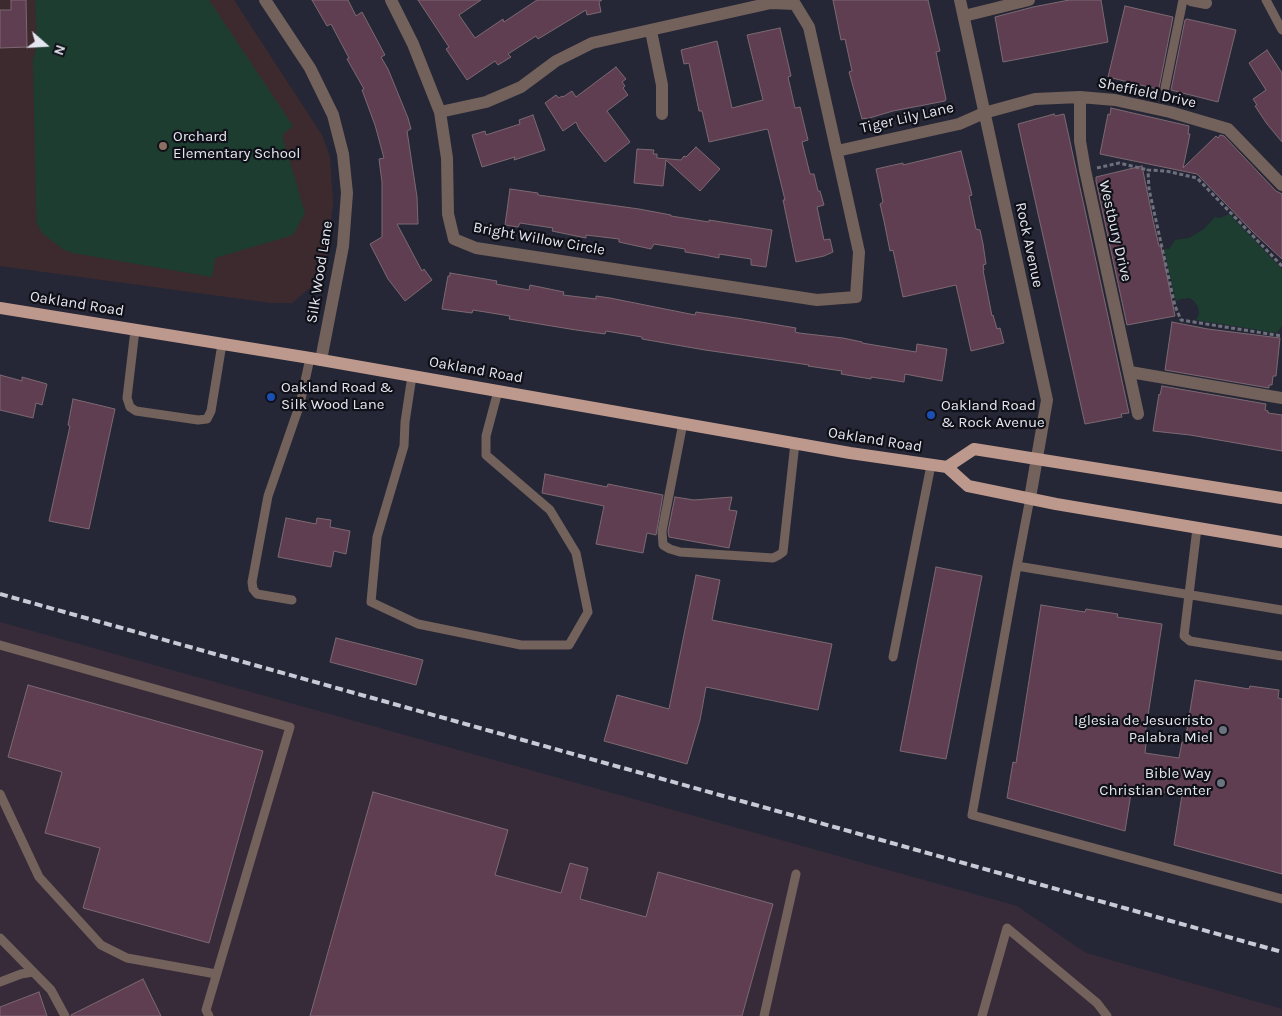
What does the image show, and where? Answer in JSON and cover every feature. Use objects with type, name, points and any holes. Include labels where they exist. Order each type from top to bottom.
[{"type":"main road","name":"Oakland Road","points":[[0,308],[315,359],[795,443],[947,467]]},
{"type":"main road","points":[[1282,498],[1036,460],[974,448],[947,467],[968,486],[1282,542]]},
{"type":"street","name":"Silk Wood Lane","points":[[265,0],[310,68],[333,114],[343,154],[347,193],[343,246],[315,359]]},
{"type":"street","points":[[391,0],[413,44],[440,112]]},
{"type":"street","name":"Rock Avenue","points":[[960,0],[1047,400],[1030,498]]},
{"type":"street","points":[[964,16],[1029,0]]},
{"type":"street","points":[[1191,0],[1206,3]]},
{"type":"street","name":"Bright Willow Circle","points":[[771,3],[795,4],[809,27],[859,252],[856,297],[817,300],[476,248],[454,239],[448,214],[447,158],[440,112],[486,102],[521,87],[556,61],[592,43],[771,3]]},
{"type":"street","points":[[651,30],[662,85],[662,114]]},
{"type":"street","name":"Sheffield Drive","points":[[984,113],[1035,99],[1080,97],[1114,100],[1170,112],[1228,129],[1282,185]]},
{"type":"street","name":"Westbury Drive","points":[[1080,97],[1080,141],[1085,170],[1138,414]]},
{"type":"street","name":"Tiger Lily Lane","points":[[837,151],[959,124],[984,113]]},
{"type":"street","points":[[1130,372],[1282,398]]},
{"type":"lane","points":[[1165,88],[1183,0]]},
{"type":"lane","points":[[1266,0],[1282,30]]},
{"type":"lane","points":[[135,330],[126,398],[130,407],[145,413],[198,420],[207,419],[222,344]]},
{"type":"lane","points":[[292,600],[257,594],[253,589],[252,582],[268,496],[315,359]]},
{"type":"lane","points":[[412,376],[404,446],[377,537],[371,602],[418,624],[521,645],[569,645],[588,612],[576,553],[550,510],[486,455],[486,436],[498,391]]},
{"type":"lane","points":[[683,423],[662,531],[663,544],[670,550],[680,552],[773,558],[779,556],[783,552],[795,443]]},
{"type":"lane","points":[[893,657],[931,465]]},
{"type":"lane","points":[[1030,498],[972,815],[1282,899]]},
{"type":"lane","points":[[1197,528],[1184,636],[1190,641],[1282,656]]},
{"type":"lane","points":[[1017,566],[1282,610]]},
{"type":"lane","points":[[0,645],[290,727],[216,974],[206,1010],[209,1016]]},
{"type":"lane","points":[[0,794],[39,878],[101,945],[127,958],[216,974]]},
{"type":"lane","points":[[764,1016],[796,874]]},
{"type":"lane","points":[[982,1016],[1007,928],[1097,1003],[1107,1016]]},
{"type":"lane","points":[[0,938],[52,990],[65,1016]]},
{"type":"lane","points":[[0,982],[21,974],[33,972]]},
{"type":"path","points":[[1085,170],[1118,163],[1197,178],[1282,266]]},
{"type":"path","points":[[1148,170],[1149,189],[1175,306],[1181,320],[1282,336]]},
{"type":"shaded area","name":"Orchard Elementary School","points":[[0,0],[234,0],[322,135],[330,157],[333,203],[326,264],[311,287],[292,303],[271,303],[0,266]]},
{"type":"shaded area","points":[[0,622],[1017,906],[1086,953],[1282,1009],[1282,1016],[0,1016]]},
{"type":"green space","name":"Orchard Elementary School","points":[[35,0],[209,0],[293,126],[282,135],[305,213],[293,235],[215,258],[212,277],[73,253],[64,250],[42,233],[37,224],[36,210],[33,60],[37,44]]},
{"type":"green space","points":[[1229,214],[1282,269],[1282,326],[1277,333],[1196,320],[1199,314],[1198,307],[1194,301],[1189,298],[1176,301],[1164,249],[1169,249],[1175,240],[1189,238],[1204,229],[1215,217],[1220,218]]},
{"type":"building","points":[[11,0],[26,0],[27,47],[0,48],[0,10],[11,10]]},
{"type":"building","points":[[312,0],[348,0],[356,16],[362,12],[385,55],[381,57],[388,69],[408,118],[411,129],[407,131],[417,197],[418,224],[397,224],[422,271],[424,269],[432,280],[405,301],[388,279],[370,244],[382,237],[382,182],[379,159],[384,158],[375,125],[362,90],[364,89],[347,59],[349,58],[331,24],[327,26]]},
{"type":"building","points":[[418,0],[481,0],[459,15],[475,38],[503,19],[504,22],[537,0],[602,0],[599,2],[601,12],[587,15],[586,10],[538,39],[536,36],[508,54],[511,57],[498,65],[495,61],[467,80],[446,49],[449,47]]},
{"type":"building","points":[[833,0],[928,0],[940,51],[936,52],[945,101],[862,119],[849,72],[852,71],[845,39],[841,40]]},
{"type":"building","points":[[1069,0],[1101,0],[1108,42],[1003,62],[995,17]]},
{"type":"building","points":[[1125,6],[1173,17],[1159,88],[1157,89],[1108,77]]},
{"type":"building","points":[[1185,20],[1236,30],[1218,102],[1171,90]]},
{"type":"building","points":[[780,28],[791,76],[788,77],[795,108],[800,107],[808,140],[802,142],[810,174],[814,174],[824,205],[817,207],[824,240],[830,239],[833,252],[824,256],[796,262],[783,200],[785,200],[768,130],[709,142],[702,111],[699,111],[689,63],[684,64],[681,50],[717,41],[732,108],[763,100],[747,35]]},
{"type":"building","points":[[1267,50],[1282,73],[1282,142],[1267,124],[1255,106],[1257,105],[1253,99],[1266,90],[1249,63]]},
{"type":"building","points":[[616,67],[626,79],[622,82],[625,86],[623,88],[628,95],[607,111],[630,142],[605,162],[579,129],[576,122],[563,131],[545,103],[556,95],[559,98],[563,97],[572,91],[576,97]]},
{"type":"building","points":[[1111,108],[1189,126],[1188,134],[1190,134],[1183,168],[1216,136],[1218,138],[1220,135],[1224,136],[1276,191],[1282,194],[1282,259],[1197,174],[1100,154],[1108,114],[1110,115]]},
{"type":"building","points":[[1054,114],[1055,116],[1064,114],[1129,413],[1121,414],[1122,417],[1085,424],[1018,124]]},
{"type":"building","points":[[533,115],[545,150],[514,160],[515,157],[482,167],[472,135],[485,131],[486,135],[520,124],[519,120]]},
{"type":"building","points":[[696,147],[720,169],[700,191],[666,160],[663,186],[634,183],[637,149],[654,150],[653,154],[657,154],[657,158],[681,160]]},
{"type":"building","points":[[961,151],[972,195],[969,196],[976,229],[980,230],[983,244],[986,264],[983,265],[983,270],[992,316],[997,329],[1000,328],[1004,343],[971,351],[956,285],[903,297],[893,250],[890,251],[880,204],[883,202],[876,169],[903,163],[903,165]]},
{"type":"building","points":[[1142,166],[1175,316],[1127,325],[1096,177]]},
{"type":"building","points":[[510,189],[709,222],[709,220],[772,230],[766,267],[751,265],[751,259],[719,254],[719,258],[685,252],[685,249],[654,244],[651,249],[619,242],[619,239],[586,235],[586,238],[552,231],[553,228],[520,223],[518,227],[505,225]]},
{"type":"building","points":[[450,273],[497,281],[496,284],[529,290],[530,285],[564,292],[563,295],[596,299],[596,296],[695,315],[696,312],[743,319],[796,328],[795,332],[799,333],[843,338],[916,352],[917,344],[947,349],[942,381],[905,374],[904,382],[871,377],[871,379],[841,374],[842,371],[809,365],[705,350],[606,331],[605,334],[576,330],[509,319],[510,316],[473,310],[472,313],[442,309]]},
{"type":"building","points":[[1172,322],[1208,329],[1280,338],[1276,376],[1273,376],[1272,385],[1269,385],[1269,388],[1165,370]]},
{"type":"building","points":[[0,375],[22,381],[22,377],[47,384],[42,405],[36,403],[33,418],[0,410]]},
{"type":"building","points":[[1162,386],[1266,404],[1265,410],[1268,413],[1282,415],[1282,451],[1190,435],[1153,431]]},
{"type":"building","points":[[73,399],[115,409],[89,529],[49,521],[70,426],[68,425]]},
{"type":"building","points":[[545,474],[607,487],[608,484],[663,495],[656,535],[647,533],[643,553],[596,544],[604,506],[542,493]]},
{"type":"building","points":[[675,497],[694,500],[732,497],[729,510],[737,511],[729,548],[669,537],[668,531]]},
{"type":"building","points":[[286,518],[316,524],[317,518],[331,520],[330,527],[350,531],[346,554],[334,551],[331,567],[278,557]]},
{"type":"building","points":[[936,567],[982,576],[946,759],[900,751]]},
{"type":"building","points":[[696,575],[720,580],[712,620],[832,644],[818,710],[706,687],[700,720],[687,764],[604,741],[617,695],[669,709]]},
{"type":"building","points":[[1041,605],[1085,612],[1086,609],[1118,614],[1117,617],[1162,624],[1145,735],[1147,736],[1145,753],[1179,758],[1182,742],[1185,742],[1195,680],[1249,689],[1250,686],[1279,690],[1278,698],[1282,699],[1282,874],[1174,845],[1182,795],[1132,787],[1125,831],[1007,798],[1013,762],[1016,763]]},
{"type":"building","points":[[336,638],[423,660],[416,685],[330,662]]},
{"type":"building","points":[[28,685],[263,751],[209,943],[83,908],[100,848],[45,833],[62,772],[8,757]]},
{"type":"building","points":[[373,792],[508,830],[495,875],[561,893],[570,863],[588,868],[580,899],[646,917],[658,872],[773,904],[742,1016],[310,1016]]},
{"type":"building","points":[[143,979],[161,1016],[71,1016],[71,1015]]},
{"type":"building","points":[[39,992],[47,1016],[0,1016],[0,1007]]},
{"type":"railway","points":[[0,594],[1282,952]]},
{"type":"place","name":"Orchard Elementary School","points":[[163,146]]},
{"type":"place","name":"Oakland Road & Silk Wood Lane","points":[[271,397]]},
{"type":"place","name":"Oakland Road & Rock Avenue","points":[[931,415]]},
{"type":"place","name":"Iglesia de Jesucristo Palabra Miel","points":[[1223,730]]},
{"type":"place","name":"Bible Way Christian Center","points":[[1221,783]]}]
